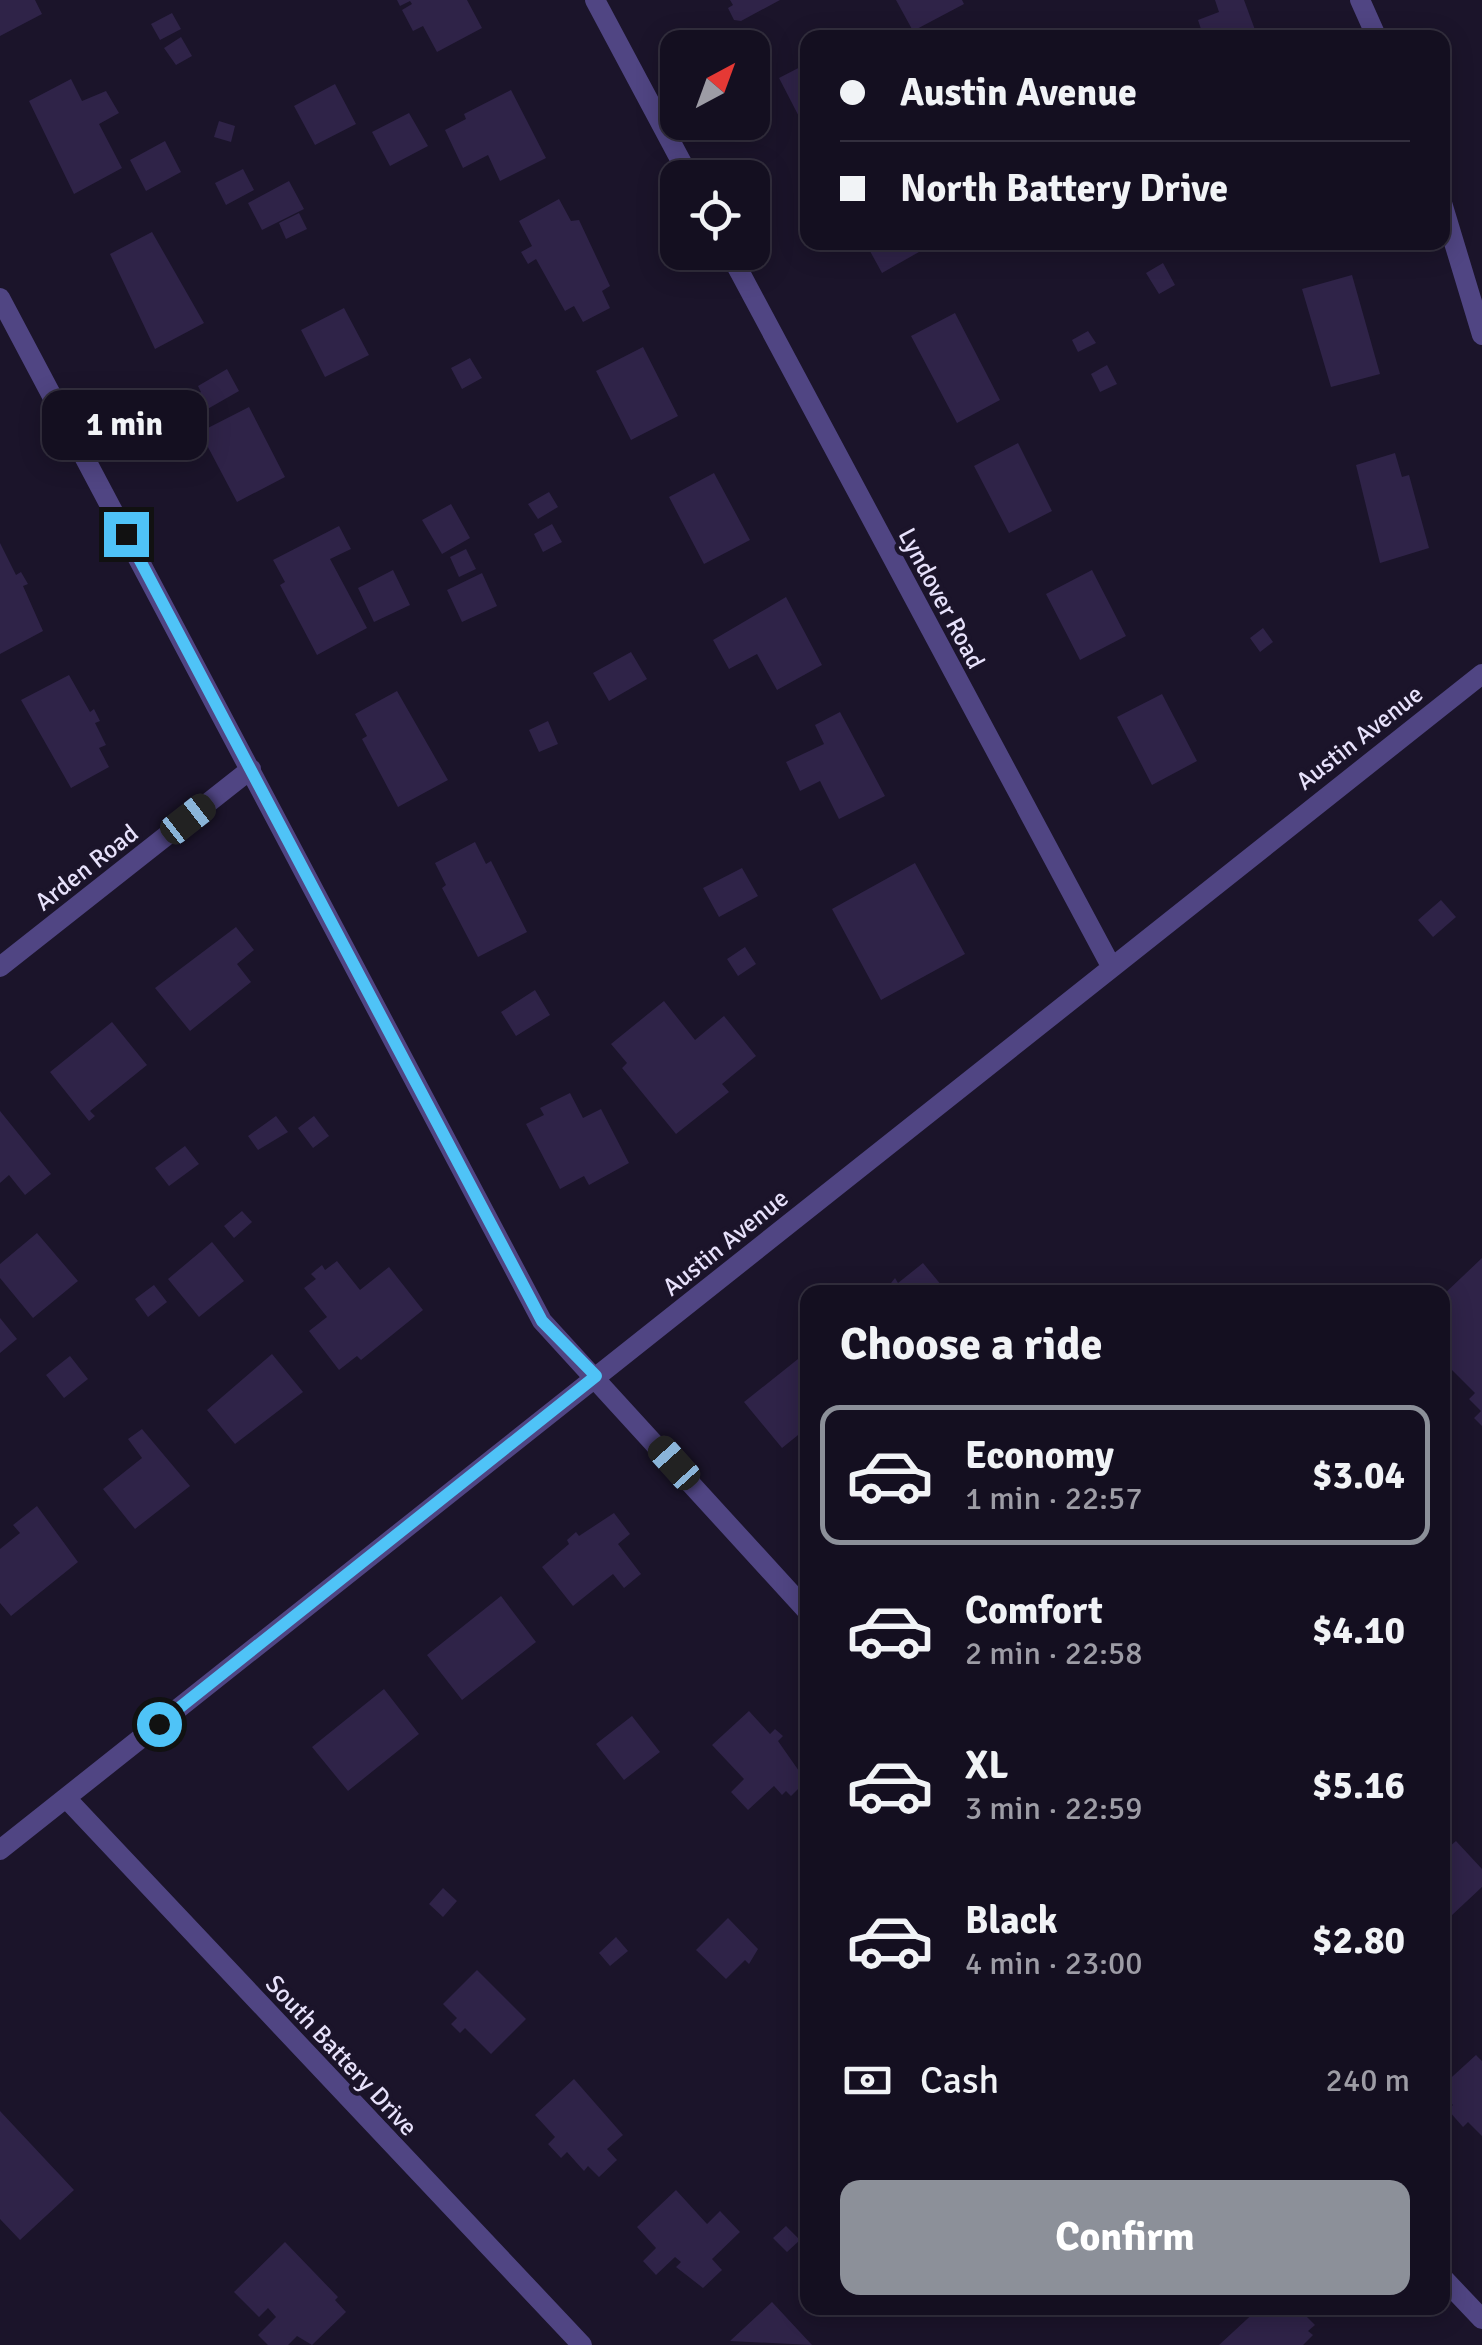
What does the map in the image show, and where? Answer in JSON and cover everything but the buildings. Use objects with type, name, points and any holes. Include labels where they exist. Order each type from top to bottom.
[{"type":"street","points":[[595,0],[680,160]]},
{"type":"street","points":[[1360,0],[1373,30]]},
{"type":"street","points":[[1450,229],[1482,335]]},
{"type":"street","name":"Lyndover Road","points":[[740,270],[1111,966]]},
{"type":"street","points":[[0,298],[542,1321],[800,1603]]},
{"type":"street","name":"Austin Avenue","points":[[0,1850],[1482,674]]},
{"type":"street","name":"Arden Road","points":[[0,967],[251,769]]},
{"type":"street","name":"South Battery Drive","points":[[66,1798],[582,2345]]},
{"type":"street","points":[[1450,2285],[1482,2318]]},
{"type":"route","points":[[126,534],[542,1321],[596,1376],[159,1724]]}]
